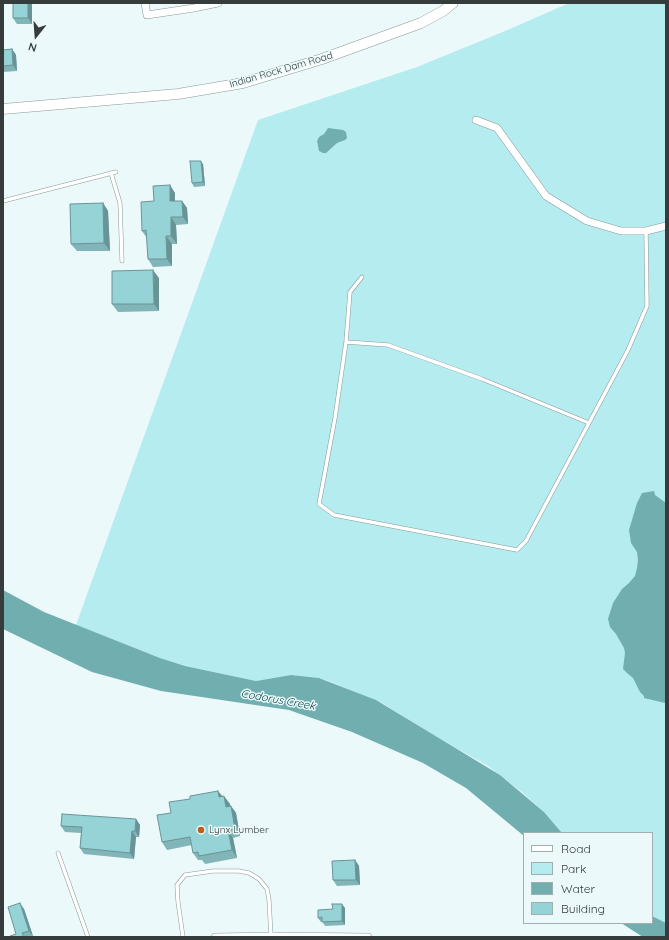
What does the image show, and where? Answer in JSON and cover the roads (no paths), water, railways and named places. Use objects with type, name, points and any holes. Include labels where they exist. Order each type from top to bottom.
[{"type":"street","points":[[145,3],[148,15],[218,3]]},
{"type":"street","name":"Indian Rock Dam Road","points":[[3,109],[178,94],[243,82],[322,59],[421,24],[443,11],[453,3]]},
{"type":"street","points":[[476,120],[497,128],[546,196],[587,221],[621,231],[646,231],[666,226]]},
{"type":"street","points":[[215,937],[368,937]]},
{"type":"lane","points":[[3,201],[116,172]]},
{"type":"lane","points":[[111,173],[120,203],[122,261]]},
{"type":"lane","points":[[362,277],[350,292],[346,342],[335,418],[319,504],[334,515],[516,550],[526,541],[628,350],[647,306],[646,231]]},
{"type":"lane","points":[[346,342],[388,345],[482,380],[589,423]]},
{"type":"lane","points":[[58,853],[88,937]]},
{"type":"lane","points":[[183,937],[177,885],[185,875],[213,871],[239,871],[249,873],[259,879],[267,889],[272,936]]},
{"type":"water","points":[[328,128],[343,130],[346,132],[347,138],[337,143],[326,153],[323,153],[319,151],[317,141]]},
{"type":"water","points":[[654,491],[655,495],[666,503],[666,703],[644,698],[633,678],[623,669],[625,653],[624,648],[610,627],[608,619],[613,603],[622,589],[635,576],[637,568],[637,552],[631,543],[629,530],[637,503],[642,493]]},
{"type":"water","name":"Codorus Creek","points":[[3,590],[44,612],[160,658],[185,666],[256,681],[291,675],[319,678],[376,700],[500,775],[544,812],[561,832],[523,832],[523,835],[466,788],[423,763],[352,732],[289,710],[161,691],[92,672],[3,629]]},
{"type":"water","points":[[653,916],[666,923],[666,937],[643,937],[623,924],[653,924]]},
{"type":"place","name":"Lynx Lumber","points":[[201,830]]}]
